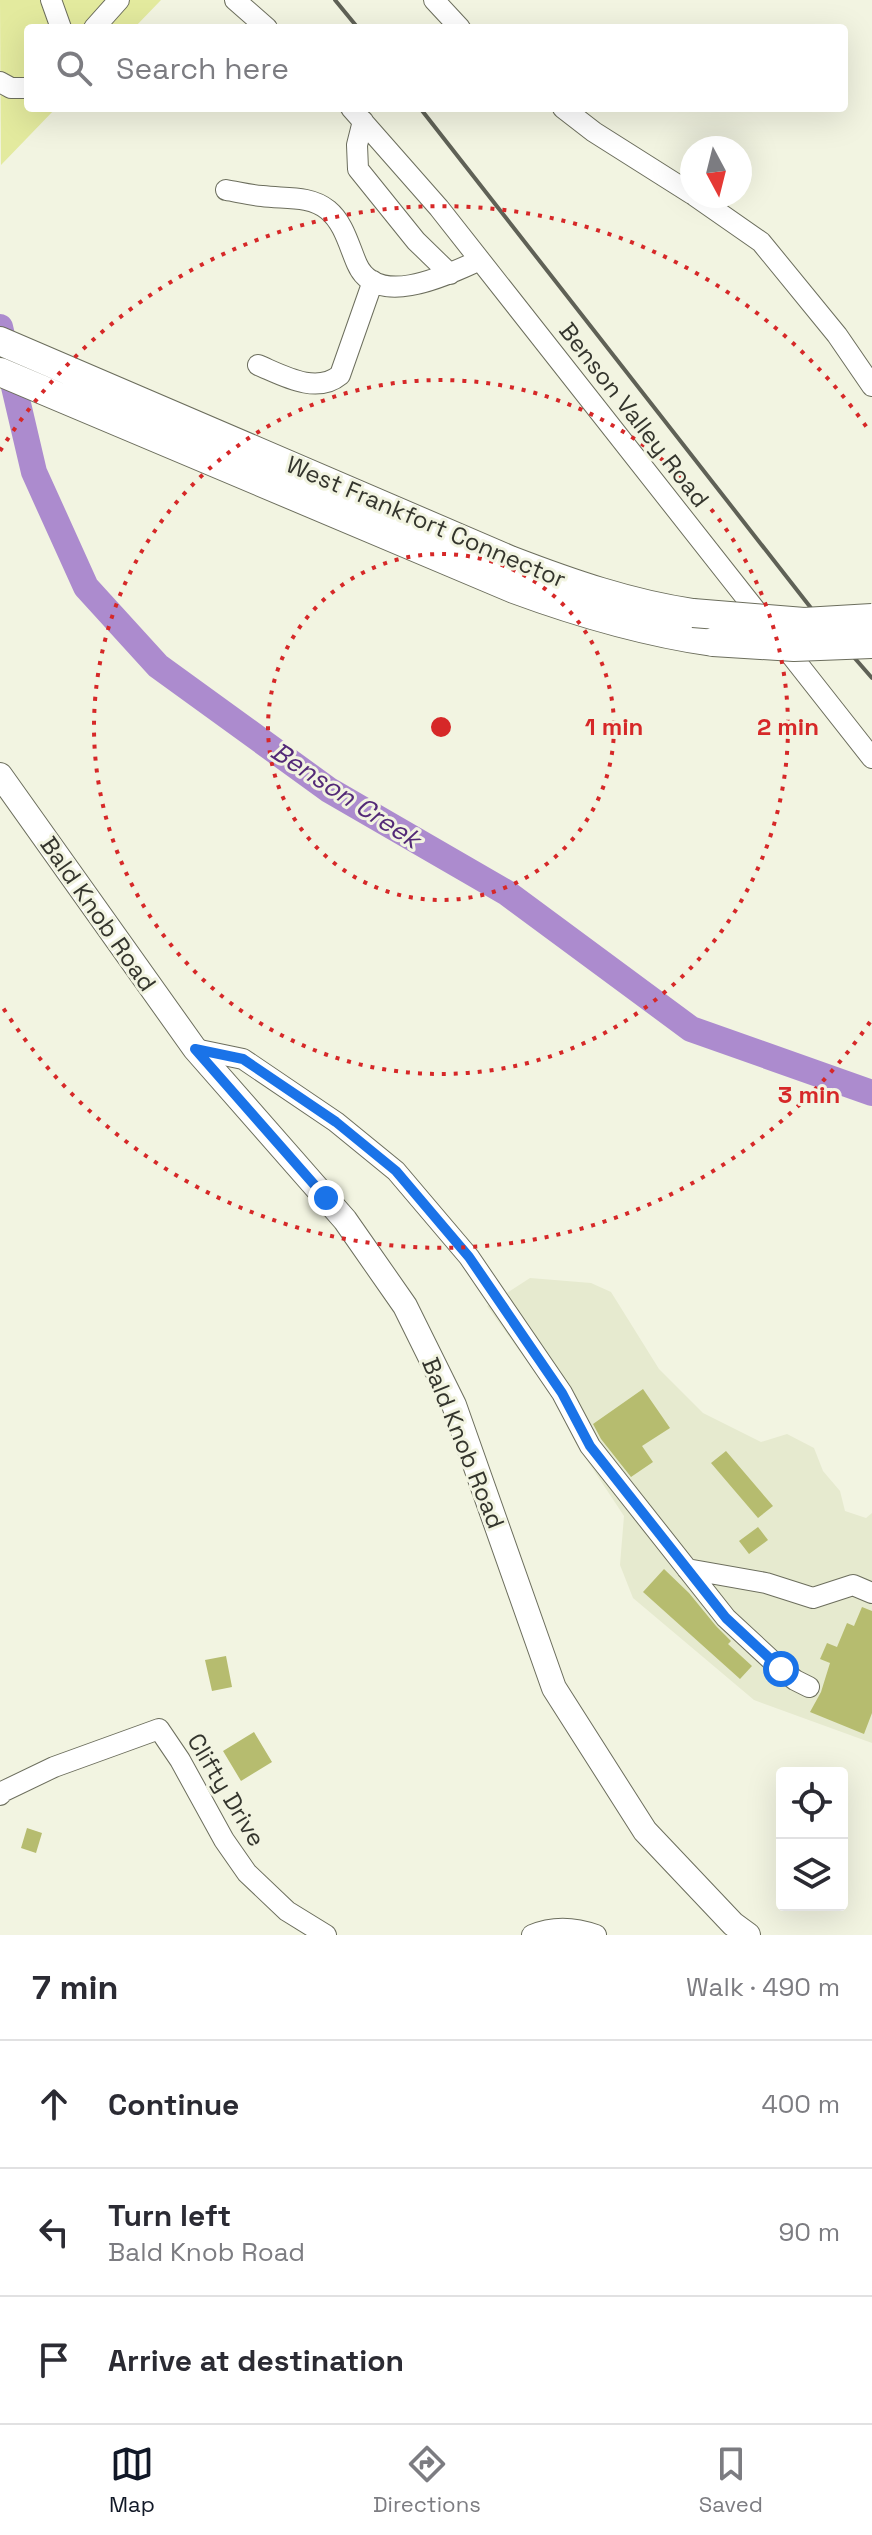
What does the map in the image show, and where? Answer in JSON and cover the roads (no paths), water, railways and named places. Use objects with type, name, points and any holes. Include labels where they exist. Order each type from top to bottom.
[{"type":"highway","name":"West Frankfort Connector","points":[[0,341],[524,565],[591,589],[693,613],[804,622],[872,618]]},
{"type":"highway","name":"West Frankfort Connector","points":[[0,372],[527,594],[632,627],[713,642],[794,647],[872,644]]},
{"type":"main road","name":"Bald Knob Road","points":[[0,775],[195,1049],[345,1220],[405,1306],[454,1405],[554,1688],[645,1831],[733,1924],[748,1935]]},
{"type":"street","points":[[51,0],[60,24]]},
{"type":"street","points":[[98,24],[119,0]]},
{"type":"street","points":[[235,0],[262,24]]},
{"type":"street","points":[[434,0],[456,24]]},
{"type":"street","points":[[0,82],[11,88],[24,88]]},
{"type":"street","points":[[568,112],[680,187]]},
{"type":"street","points":[[357,114],[358,169],[416,241],[450,274]]},
{"type":"street","name":"Benson Valley Road","points":[[357,114],[413,176],[872,758]]},
{"type":"street","points":[[226,190],[314,201],[328,210],[342,229],[365,277],[379,284],[403,286],[423,283],[480,260]]},
{"type":"street","points":[[712,208],[761,242],[837,335],[872,386]]},
{"type":"street","points":[[258,365],[302,383],[331,382],[340,375],[373,281]]},
{"type":"street","points":[[195,1049],[243,1059],[336,1122],[396,1171],[469,1257],[562,1393],[590,1446],[726,1618],[788,1674],[809,1687]]},
{"type":"street","points":[[687,1569],[766,1583],[813,1598],[853,1585],[872,1593]]},
{"type":"street","name":"Clifty Drive","points":[[0,1795],[54,1767],[159,1729],[180,1760],[224,1840],[247,1873],[287,1911],[326,1935]]},
{"type":"street","points":[[532,1935],[567,1928],[596,1935]]},
{"type":"waterway","name":"Benson Creek","points":[[0,327],[34,472],[86,587],[158,666],[329,790],[507,893],[691,1029],[872,1093]]},
{"type":"railway","points":[[335,0],[355,24]]},
{"type":"railway","points":[[423,112],[811,608],[872,678]]}]
